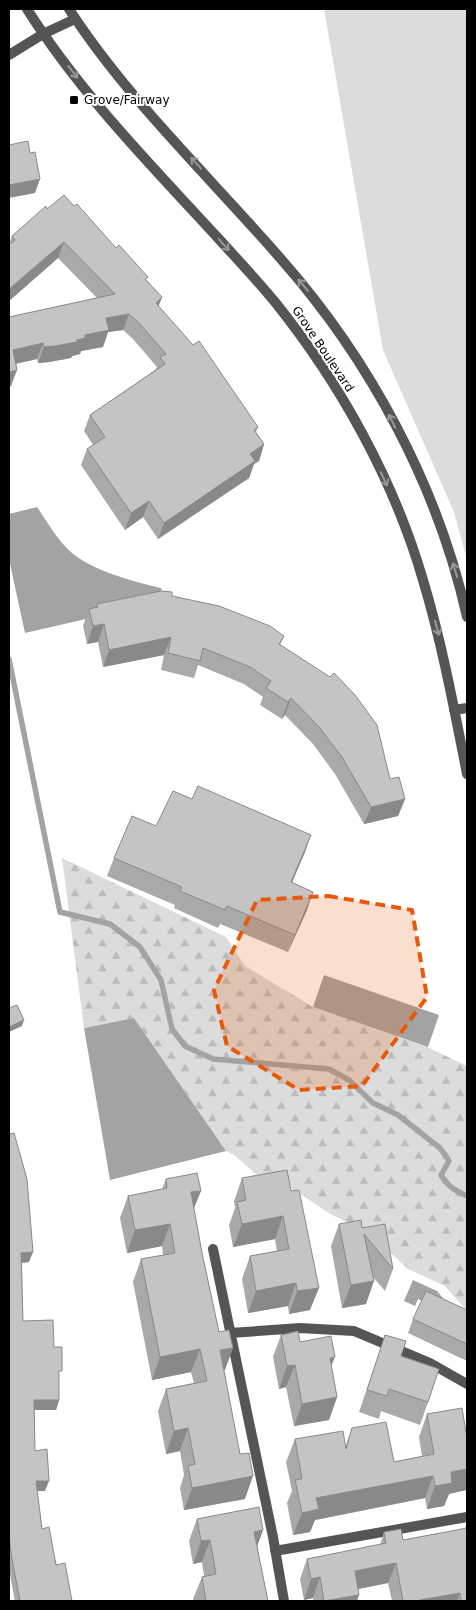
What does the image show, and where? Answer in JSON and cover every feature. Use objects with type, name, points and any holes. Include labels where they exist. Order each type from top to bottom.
[{"type":"street","name":"Grove Boulevard","points":[[27,9],[43,34],[126,138],[273,299],[303,338],[340,396],[401,516],[423,578],[440,639],[467,774]]},
{"type":"street","name":"Grove Boulevard","points":[[69,9],[138,100],[282,260],[342,335],[390,415],[426,492],[455,571],[467,618]]},
{"type":"street","points":[[9,55],[43,34],[75,19]]},
{"type":"street","points":[[454,710],[467,708]]},
{"type":"street","points":[[213,1249],[284,1601]]},
{"type":"street","points":[[230,1333],[300,1328],[354,1330],[430,1363],[467,1384]]},
{"type":"street","points":[[275,1551],[467,1517]]},
{"type":"highlighted area","points":[[328,896],[412,910],[427,997],[362,1086],[299,1090],[227,1046],[214,990],[257,900]]},
{"type":"green space","points":[[324,9],[467,9],[467,560],[454,512],[383,350]]},
{"type":"green space","points":[[62,858],[226,937],[245,966],[313,1007],[427,1047],[467,1066],[467,1311],[445,1286],[408,1269],[370,1233],[332,1215],[283,1183],[263,1180],[234,1155],[226,1151],[134,1018],[84,1028]]},
{"type":"shaded area","points":[[37,507],[72,553],[103,570],[161,588],[164,601],[25,633],[9,559],[9,514]]},
{"type":"shaded area","points":[[324,975],[439,1015],[428,1047],[313,1007]]},
{"type":"shaded area","points":[[134,1018],[226,1151],[110,1180],[84,1028]]},
{"type":"shaded area","points":[[413,1280],[437,1291],[447,1303],[444,1311],[418,1299],[415,1306],[404,1301]]},
{"type":"building","points":[[28,141],[30,153],[35,152],[40,179],[9,185],[9,145]]},
{"type":"building","points":[[64,195],[74,206],[77,204],[116,248],[119,245],[148,277],[145,279],[162,297],[156,303],[193,345],[199,341],[258,427],[254,430],[264,444],[250,454],[255,461],[164,523],[149,501],[131,513],[87,449],[105,437],[90,415],[165,364],[160,357],[166,354],[139,323],[129,314],[106,318],[109,330],[85,335],[85,338],[77,340],[77,342],[44,347],[43,343],[13,350],[17,370],[9,372],[9,317],[115,294],[64,242],[9,289],[9,245],[15,240],[12,236],[46,206],[47,209]]},
{"type":"building","points":[[161,591],[172,592],[172,596],[219,606],[270,626],[284,636],[279,644],[330,677],[334,673],[355,695],[377,725],[390,779],[399,777],[405,799],[371,807],[342,757],[319,727],[291,698],[288,702],[266,688],[271,681],[250,667],[203,648],[200,661],[168,653],[171,637],[109,650],[104,624],[93,626],[89,609],[98,607],[97,604]]},
{"type":"building","points":[[198,786],[311,835],[291,882],[313,892],[295,935],[227,906],[225,910],[180,891],[182,887],[114,858],[132,816],[156,826],[173,791],[192,799]]},
{"type":"building","points":[[17,1005],[24,1020],[9,1027],[9,1008]]},
{"type":"building","points":[[14,1133],[27,1179],[33,1252],[21,1253],[23,1321],[53,1320],[54,1347],[62,1347],[62,1371],[59,1371],[59,1400],[34,1400],[35,1451],[47,1449],[49,1481],[36,1481],[42,1529],[49,1527],[56,1565],[65,1563],[72,1601],[20,1601],[11,1554],[9,1535],[9,1134]]},
{"type":"building","points":[[287,1170],[291,1191],[299,1190],[319,1288],[297,1291],[296,1283],[256,1291],[250,1256],[289,1249],[283,1216],[242,1224],[237,1202],[246,1200],[242,1178]]},
{"type":"building","points":[[197,1173],[201,1191],[191,1192],[202,1253],[219,1332],[229,1330],[233,1348],[220,1350],[240,1454],[249,1453],[253,1476],[192,1488],[188,1466],[195,1464],[188,1428],[174,1431],[166,1389],[207,1381],[200,1349],[160,1357],[141,1259],[175,1253],[170,1224],[135,1230],[128,1196],[167,1188],[166,1179]]},
{"type":"building","points":[[361,1220],[362,1228],[385,1224],[393,1269],[364,1234],[374,1281],[351,1285],[339,1224]]},
{"type":"building","points":[[426,1291],[467,1310],[467,1344],[413,1319]]},
{"type":"building","points":[[298,1331],[300,1342],[331,1336],[335,1357],[330,1358],[337,1397],[302,1404],[295,1365],[287,1366],[281,1335]]},
{"type":"building","points":[[385,1335],[406,1341],[401,1356],[439,1369],[428,1402],[389,1389],[387,1396],[367,1390]]},
{"type":"building","points":[[462,1408],[467,1438],[467,1469],[451,1472],[452,1483],[435,1486],[433,1476],[316,1498],[319,1509],[302,1513],[295,1480],[302,1479],[295,1439],[343,1431],[346,1449],[352,1428],[386,1422],[394,1462],[434,1454],[427,1414]]},
{"type":"building","points":[[259,1507],[263,1530],[254,1532],[268,1601],[206,1601],[202,1577],[216,1574],[210,1540],[201,1541],[197,1519]]},
{"type":"building","points":[[467,1528],[467,1601],[461,1601],[460,1593],[420,1601],[403,1601],[396,1563],[355,1571],[359,1595],[324,1601],[320,1577],[311,1579],[307,1559],[386,1543],[384,1532],[401,1529],[403,1540]]},
{"type":"waterway","points":[[9,659],[60,912],[110,924],[140,947],[161,980],[172,1029],[185,1046],[213,1059],[329,1069],[349,1080],[373,1103],[398,1115],[440,1148],[449,1161],[441,1175],[452,1188],[467,1196]]},
{"type":"place","name":"Grove/Fairway","points":[[74,100]]}]
